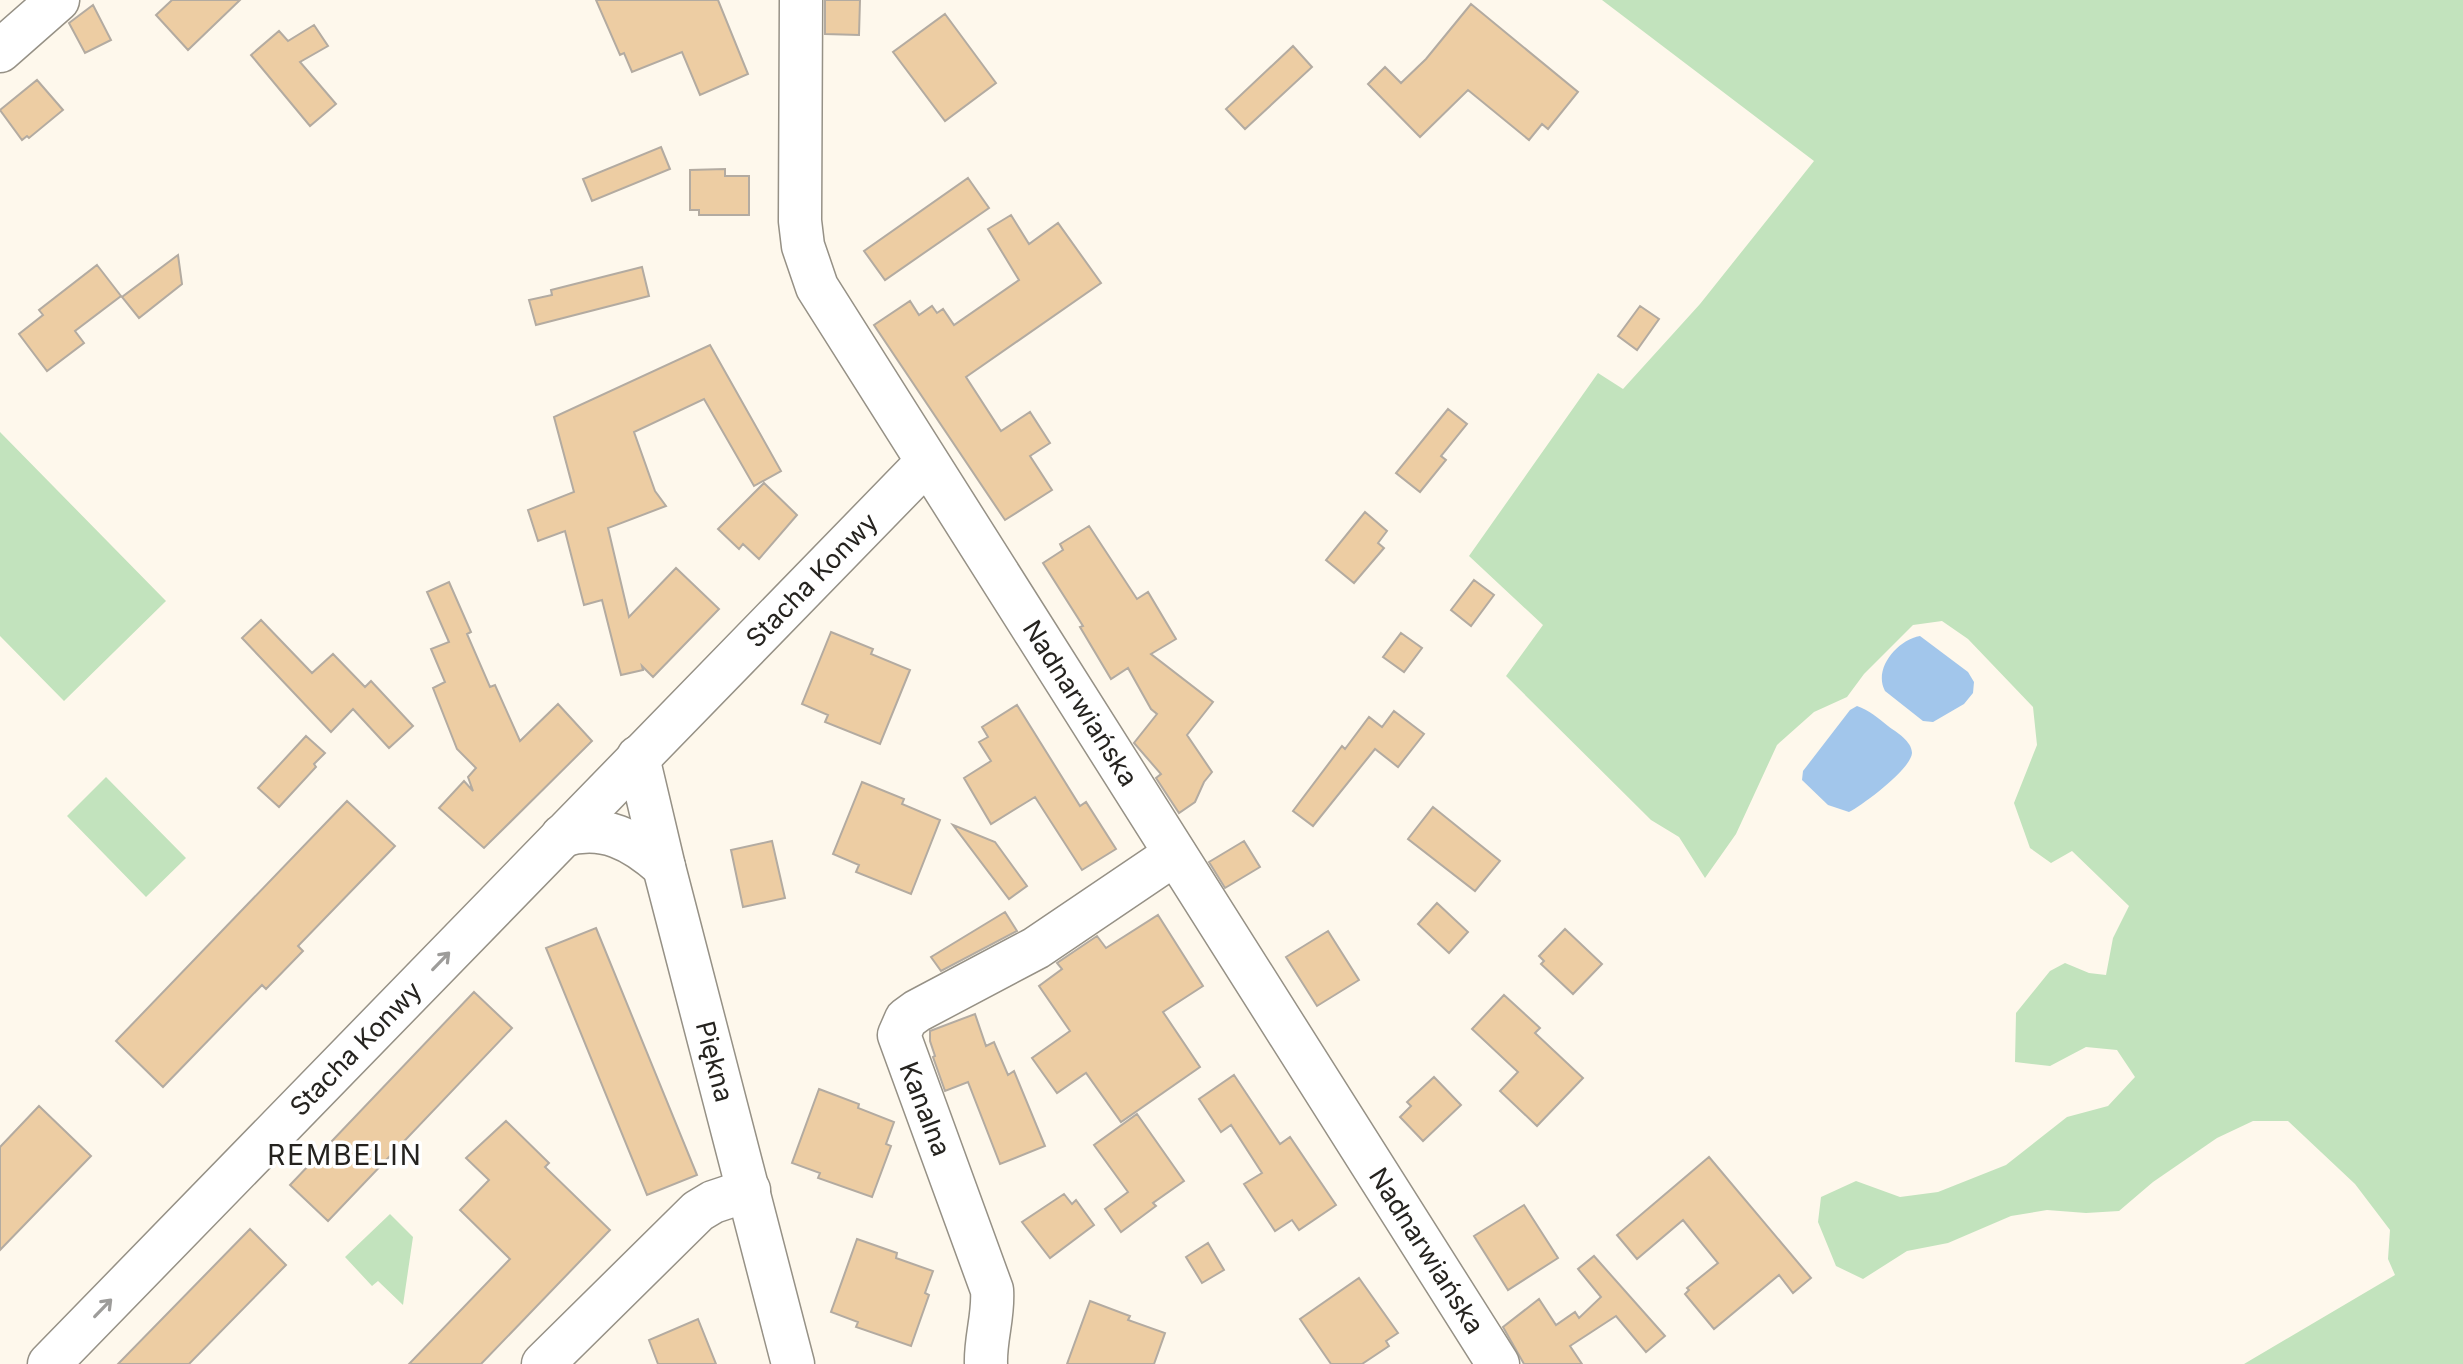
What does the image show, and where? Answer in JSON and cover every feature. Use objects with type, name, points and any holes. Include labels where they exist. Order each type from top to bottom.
[{"type":"street","points":[[0,51],[58,0]]},
{"type":"street","name":"Nadnarwiańska","points":[[801,0],[800,221],[803,246],[817,287],[1498,1364]]},
{"type":"street","name":"Stacha Konwy","points":[[49,1364],[927,462]]},
{"type":"street","name":"Piękna","points":[[638,757],[793,1364]]},
{"type":"street","points":[[562,836],[590,831],[615,834],[638,844],[664,867]]},
{"type":"street","name":"Kanalna","points":[[986,1364],[992,1290],[899,1035],[906,1019],[917,1011],[1036,948],[1175,854]]},
{"type":"street","points":[[543,1364],[698,1211],[713,1202],[749,1190]]},
{"type":"green space","points":[[1602,0],[2463,0],[2463,1364],[2244,1364],[2395,1275],[2388,1259],[2390,1230],[2355,1184],[2288,1121],[2253,1121],[2217,1138],[2153,1182],[2119,1211],[2086,1213],[2047,1210],[2011,1216],[1948,1243],[1907,1251],[1863,1279],[1836,1266],[1818,1222],[1821,1197],[1856,1181],[1900,1197],[1938,1192],[2006,1165],[2067,1117],[2108,1106],[2135,1077],[2117,1050],[2086,1047],[2050,1066],[2015,1062],[2016,1013],[2050,971],[2065,963],[2089,973],[2106,975],[2113,938],[2129,906],[2072,851],[2051,863],[2030,848],[2014,803],[2037,745],[2033,707],[1968,639],[1942,621],[1913,625],[1864,674],[1847,697],[1814,712],[1777,745],[1736,834],[1705,878],[1679,837],[1651,820],[1506,676],[1543,625],[1469,556],[1598,373],[1623,389],[1700,304],[1814,161]]},
{"type":"green space","points":[[0,432],[166,601],[64,701],[0,636]]},
{"type":"green space","points":[[106,777],[186,858],[146,897],[67,816]]},
{"type":"green space","points":[[390,1214],[413,1237],[403,1305],[378,1281],[372,1286],[345,1257]]},
{"type":"water","points":[[1920,636],[1968,672],[1974,682],[1973,693],[1964,704],[1933,722],[1923,721],[1885,691],[1882,682],[1889,657],[1903,643]]},
{"type":"water","points":[[1857,706],[1903,737],[1912,753],[1910,760],[1895,777],[1849,812],[1828,805],[1802,780],[1803,771],[1850,710]]},
{"type":"building","points":[[172,0],[240,0],[188,50],[156,15]]},
{"type":"building","points":[[596,0],[718,0],[748,74],[700,95],[682,52],[632,72],[624,53],[620,55]]},
{"type":"building","points":[[825,0],[860,0],[859,35],[825,34]]},
{"type":"building","points":[[1471,4],[1578,92],[1548,129],[1542,124],[1529,140],[1468,90],[1420,137],[1368,84],[1385,67],[1401,83],[1426,59]]},
{"type":"building","points":[[93,5],[111,40],[85,53],[69,23]]},
{"type":"building","points":[[945,14],[996,83],[945,121],[893,52]]},
{"type":"building","points":[[314,25],[328,46],[300,62],[336,104],[310,126],[251,55],[279,31],[288,41]]},
{"type":"building","points":[[1293,46],[1312,67],[1245,129],[1226,109]]},
{"type":"building","points":[[37,80],[63,110],[29,138],[27,136],[22,140],[0,110]]},
{"type":"building","points":[[661,147],[670,169],[592,201],[583,179]]},
{"type":"building","points":[[725,169],[725,176],[749,176],[749,215],[699,215],[699,210],[690,210],[690,170]]},
{"type":"building","points":[[968,178],[989,208],[885,280],[864,251]]},
{"type":"building","points":[[1011,215],[1029,244],[1058,223],[1101,283],[966,377],[1001,431],[1030,412],[1050,443],[1030,456],[1052,490],[1005,520],[874,325],[910,301],[919,315],[932,306],[937,313],[943,309],[954,325],[1019,280],[988,229]]},
{"type":"building","points":[[178,255],[182,284],[139,318],[122,297]]},
{"type":"building","points":[[97,265],[121,296],[75,331],[84,343],[47,371],[19,334],[43,315],[39,310]]},
{"type":"building","points":[[642,267],[649,296],[536,325],[529,300],[552,295],[551,290]]},
{"type":"building","points":[[1640,306],[1659,319],[1637,350],[1618,336]]},
{"type":"building","points":[[710,345],[781,471],[754,486],[704,399],[634,432],[655,491],[666,506],[608,528],[629,617],[676,568],[719,609],[653,677],[642,666],[643,670],[621,675],[602,600],[584,605],[565,531],[538,541],[528,510],[574,492],[554,417]]},
{"type":"building","points":[[1448,409],[1467,424],[1441,456],[1446,460],[1420,492],[1396,473]]},
{"type":"building","points":[[764,483],[797,515],[759,559],[743,544],[739,549],[718,529]]},
{"type":"building","points":[[1365,512],[1387,531],[1378,543],[1384,548],[1354,583],[1326,560]]},
{"type":"building","points":[[1089,526],[1137,599],[1148,592],[1176,639],[1151,654],[1213,702],[1187,735],[1212,772],[1195,802],[1179,813],[1156,778],[1161,774],[1134,743],[1157,714],[1151,709],[1128,668],[1111,679],[1080,627],[1083,626],[1043,563],[1063,550],[1060,544]]},
{"type":"building","points":[[1474,580],[1494,595],[1471,626],[1451,610]]},
{"type":"building","points":[[449,582],[490,687],[495,685],[520,741],[558,704],[592,741],[484,848],[439,808],[464,781],[473,791],[468,777],[476,768],[457,749],[433,688],[445,682],[431,649],[449,642],[427,592]]},
{"type":"building","points":[[261,620],[312,673],[333,654],[365,687],[371,681],[413,726],[389,748],[353,709],[331,732],[242,638]]},
{"type":"building","points":[[831,632],[873,649],[871,654],[910,670],[880,744],[825,722],[828,715],[802,704]]},
{"type":"building","points":[[1401,633],[1422,648],[1404,672],[1383,657]]},
{"type":"building","points":[[1017,705],[1080,806],[1086,802],[1116,849],[1082,870],[1035,797],[991,824],[964,778],[991,761],[979,742],[988,737],[982,727]]},
{"type":"building","points":[[1394,711],[1424,734],[1398,767],[1375,749],[1313,826],[1293,811],[1342,746],[1345,749],[1369,717],[1382,727]]},
{"type":"building","points":[[306,736],[325,753],[279,807],[258,788]]},
{"type":"building","points":[[862,782],[904,799],[902,804],[940,820],[911,894],[856,872],[859,865],[833,854]]},
{"type":"building","points":[[347,801],[395,846],[298,946],[303,951],[266,989],[262,985],[163,1087],[116,1041]]},
{"type":"building","points":[[1433,807],[1500,861],[1475,891],[1408,839]]},
{"type":"building","points":[[953,825],[995,842],[1027,886],[1009,899]]},
{"type":"building","points":[[772,841],[785,898],[743,907],[731,850]]},
{"type":"building","points":[[1244,841],[1260,867],[1225,888],[1209,862]]},
{"type":"building","points":[[1437,903],[1468,932],[1449,953],[1418,924]]},
{"type":"building","points":[[1005,912],[1017,931],[941,971],[931,957]]},
{"type":"building","points":[[1158,915],[1203,986],[1163,1012],[1200,1067],[1121,1122],[1086,1073],[1057,1093],[1032,1058],[1070,1031],[1039,986],[1062,969],[1057,963],[1097,936],[1106,948]]},
{"type":"building","points":[[596,928],[697,1175],[647,1195],[546,948]]},
{"type":"building","points":[[1565,929],[1602,964],[1573,994],[1541,964],[1544,961],[1539,956]]},
{"type":"building","points":[[1328,931],[1359,980],[1317,1006],[1286,957]]},
{"type":"building","points":[[474,992],[512,1028],[328,1221],[290,1185]]},
{"type":"building","points":[[1504,995],[1540,1028],[1535,1033],[1583,1078],[1537,1126],[1500,1091],[1518,1072],[1472,1029]]},
{"type":"building","points":[[975,1014],[986,1046],[994,1042],[1008,1075],[1014,1071],[1045,1146],[1000,1164],[968,1082],[945,1091],[930,1041],[930,1031]]},
{"type":"building","points":[[1234,1075],[1280,1144],[1290,1137],[1336,1205],[1299,1230],[1292,1220],[1275,1231],[1244,1184],[1262,1173],[1231,1125],[1221,1132],[1199,1099]]},
{"type":"building","points":[[1434,1077],[1461,1105],[1423,1141],[1400,1117],[1411,1106],[1407,1102]]},
{"type":"building","points":[[819,1089],[894,1122],[886,1144],[891,1146],[872,1197],[818,1178],[820,1173],[792,1163]]},
{"type":"building","points":[[39,1106],[91,1156],[0,1250],[0,1147]]},
{"type":"building","points":[[1137,1114],[1184,1181],[1153,1203],[1156,1206],[1121,1232],[1105,1209],[1128,1192],[1094,1145]]},
{"type":"building","points":[[506,1121],[549,1163],[545,1167],[610,1230],[481,1364],[409,1364],[510,1259],[460,1210],[489,1180],[466,1158]]},
{"type":"building","points":[[1709,1157],[1811,1278],[1793,1293],[1779,1275],[1714,1329],[1685,1294],[1689,1290],[1687,1288],[1718,1263],[1683,1220],[1637,1259],[1617,1235]]},
{"type":"building","points":[[1064,1194],[1072,1204],[1076,1200],[1094,1225],[1050,1258],[1022,1222]]},
{"type":"building","points":[[1524,1205],[1558,1258],[1508,1290],[1474,1236]]},
{"type":"building","points":[[250,1229],[286,1265],[189,1364],[118,1364]]},
{"type":"building","points":[[857,1239],[897,1253],[896,1258],[933,1271],[925,1293],[929,1295],[911,1346],[856,1327],[858,1322],[831,1312]]},
{"type":"building","points":[[1208,1243],[1224,1270],[1202,1283],[1186,1257]]},
{"type":"building","points":[[1594,1256],[1665,1336],[1646,1352],[1616,1316],[1570,1346],[1582,1364],[1524,1364],[1503,1327],[1539,1299],[1556,1325],[1575,1312],[1579,1318],[1601,1297],[1578,1269]]},
{"type":"building","points":[[1359,1278],[1398,1333],[1386,1341],[1389,1346],[1362,1364],[1331,1364],[1300,1319]]},
{"type":"building","points":[[1090,1301],[1130,1316],[1128,1320],[1165,1333],[1154,1364],[1067,1364]]},
{"type":"building","points":[[698,1319],[716,1364],[658,1364],[649,1340]]},
{"type":"district","name":"REMBELIN","points":[[345,1155]]}]
